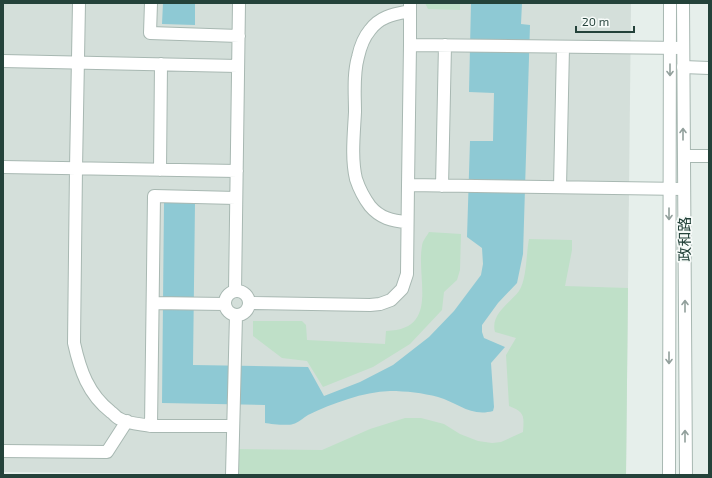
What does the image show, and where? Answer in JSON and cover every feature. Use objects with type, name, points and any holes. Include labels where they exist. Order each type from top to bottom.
[{"type":"street","points":[[79,3],[74,343],[85,381],[94,397],[120,419],[127,422],[150,426],[233,426]]},
{"type":"street","points":[[150,3],[150,33],[238,36]]},
{"type":"street","points":[[235,291],[239,3]]},
{"type":"street","name":"政和路","points":[[668,475],[670,3]]},
{"type":"street","name":"政和路","points":[[683,3],[686,475]]},
{"type":"street","points":[[249,303],[370,305],[380,304],[391,300],[402,289],[407,274],[410,7],[391,14],[381,20],[370,29],[364,41],[358,57],[355,73],[354,140],[356,179],[370,206],[391,221],[407,222]]},
{"type":"street","points":[[410,45],[683,48]]},
{"type":"street","points":[[442,186],[445,45]]},
{"type":"street","points":[[560,187],[563,46]]},
{"type":"street","points":[[3,61],[238,66]]},
{"type":"street","points":[[160,170],[161,64]]},
{"type":"street","points":[[683,67],[709,68]]},
{"type":"street","points":[[684,156],[709,156]]},
{"type":"street","points":[[3,167],[236,171]]},
{"type":"street","points":[[408,185],[684,189]]},
{"type":"street","points":[[150,426],[157,303],[154,196],[236,198]]},
{"type":"street","points":[[235,291],[244,293],[249,299],[249,303],[247,311],[240,315],[229,312],[225,304],[229,294],[235,291]]},
{"type":"street","points":[[157,303],[225,304]]},
{"type":"street","points":[[232,475],[236,315]]},
{"type":"street","points":[[3,451],[107,452],[127,422]]},
{"type":"shaded area","points":[[3,3],[631,3],[626,475],[255,475],[3,472]]},
{"type":"green space","points":[[425,3],[460,3],[460,10],[428,9]]},
{"type":"green space","points":[[429,232],[461,234],[460,270],[457,280],[444,292],[442,310],[410,344],[373,367],[323,387],[307,361],[282,358],[253,336],[253,321],[302,321],[306,325],[307,340],[385,344],[386,331],[403,328],[414,322],[420,312],[422,300],[422,244]]},
{"type":"green space","points":[[529,239],[572,240],[572,250],[565,286],[628,288],[626,475],[232,475],[232,449],[322,450],[370,429],[405,418],[421,418],[444,424],[460,434],[478,441],[492,443],[501,442],[523,432],[523,418],[521,413],[509,406],[506,355],[516,338],[495,332],[494,326],[498,314],[522,286]]},
{"type":"water","points":[[163,3],[195,3],[195,25],[162,24]]},
{"type":"water","points":[[471,3],[522,3],[521,24],[530,25],[523,254],[517,283],[498,303],[482,325],[484,338],[505,347],[491,363],[493,411],[471,411],[438,397],[414,392],[390,391],[369,393],[338,402],[308,415],[299,422],[291,425],[284,425],[265,423],[265,405],[162,403],[164,203],[195,203],[193,365],[308,367],[324,396],[360,382],[393,365],[429,337],[454,311],[481,275],[483,264],[482,248],[467,237],[470,141],[493,141],[494,93],[469,92]]}]
